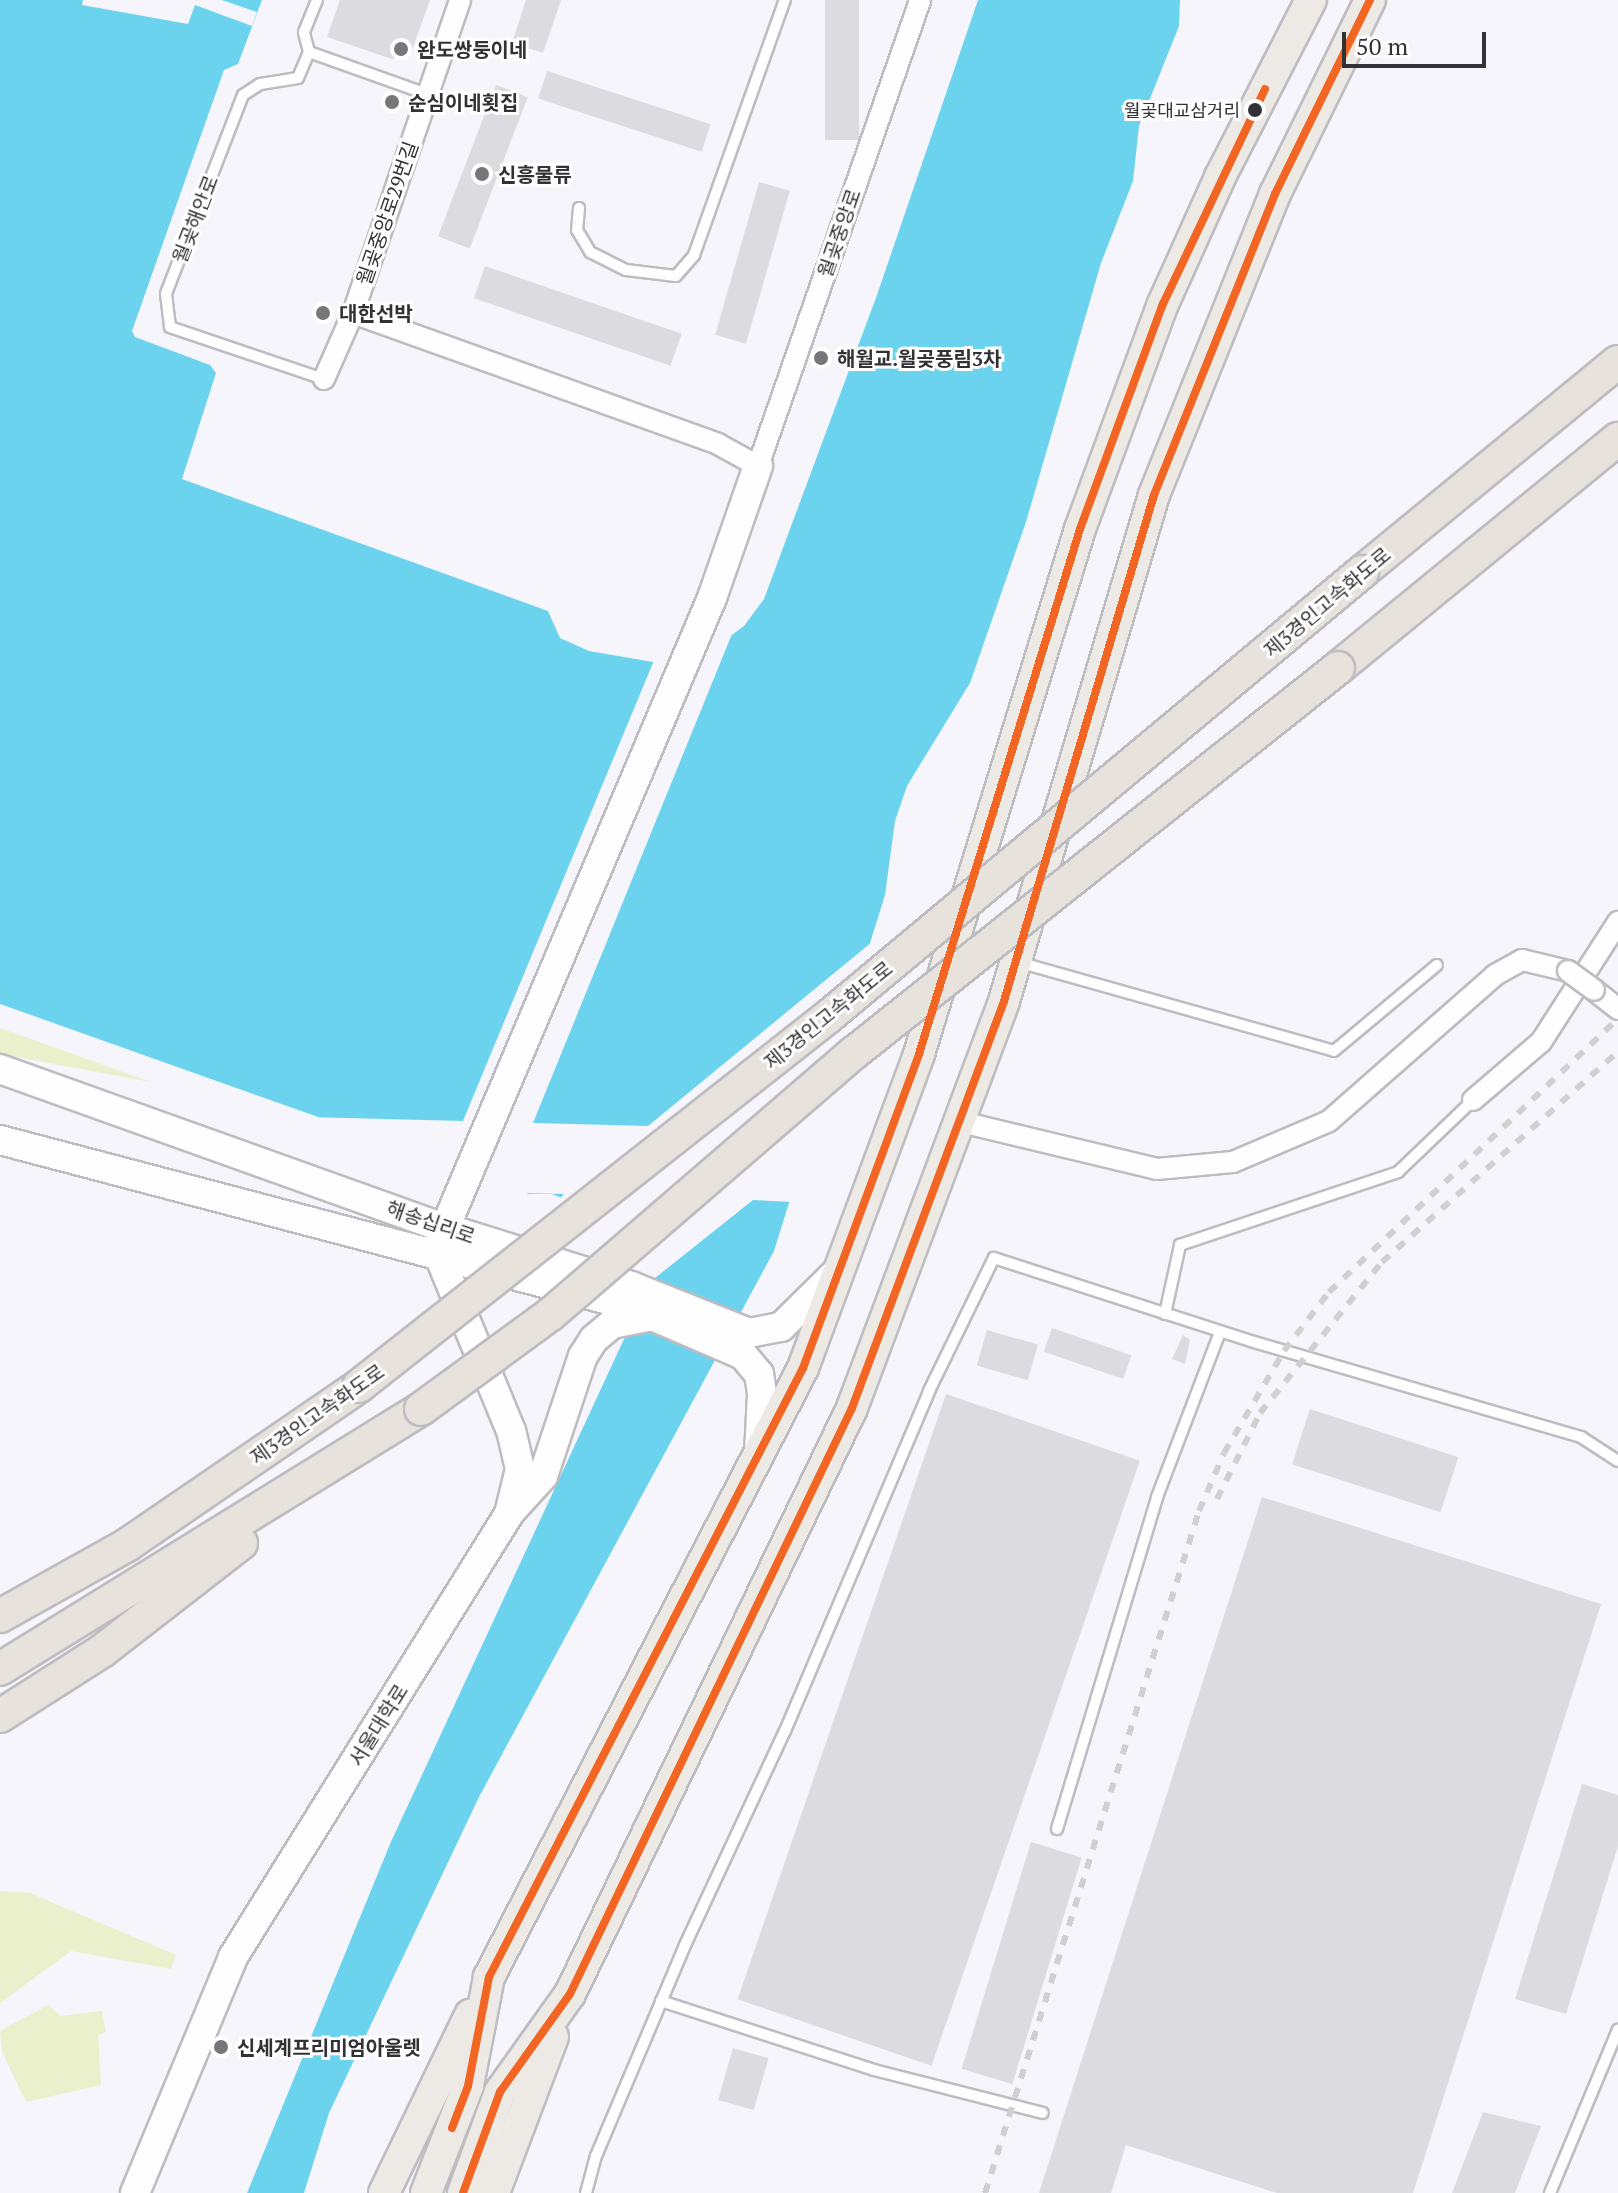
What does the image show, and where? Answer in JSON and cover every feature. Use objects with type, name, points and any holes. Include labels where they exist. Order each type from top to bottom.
[{"type":"highway","name":"제3경인고속화도로","points":[[0,1616],[127,1545],[359,1386],[829,1016],[1618,362]]},
{"type":"highway","points":[[0,1669],[421,1409],[551,1314],[855,1052],[1338,668],[1618,439]]},
{"type":"highway","points":[[0,1716],[102,1651],[376,1437]]},
{"type":"main road","points":[[384,2193],[489,1977],[803,1368],[919,1054],[1080,529],[1157,319],[1220,177],[1311,0]]},
{"type":"main road","points":[[494,2193],[570,1994],[852,1408],[1016,962],[1154,495],[1275,194],[1370,0]]},
{"type":"main road","points":[[439,1239],[471,1175],[712,598],[758,466]]},
{"type":"main road","name":"해송십리로","points":[[0,1069],[439,1239],[652,1316],[743,1355],[759,1374],[759,1455]]},
{"type":"main road","name":"해송십리로","points":[[0,1140],[439,1239],[631,1286],[749,1333],[781,1327],[843,1265]]},
{"type":"main road","name":"서울대학로","points":[[135,2193],[233,1957],[509,1514],[520,1469],[511,1431],[439,1239]]},
{"type":"main road","points":[[509,1514],[543,1476],[583,1356],[594,1339],[612,1324],[652,1316]]},
{"type":"main road","points":[[426,2193],[468,2086],[489,1977]]},
{"type":"main road","points":[[463,2193],[500,2092],[570,1994]]},
{"type":"street","name":"월곶중앙로29번길","points":[[324,379],[353,313],[460,0]]},
{"type":"street","name":"월곶중앙로","points":[[758,466],[920,0]]},
{"type":"street","points":[[353,313],[718,444],[758,466]]},
{"type":"street","points":[[1473,1100],[1541,1042],[1618,922]]},
{"type":"street","points":[[957,1121],[1157,1169],[1233,1162],[1329,1121],[1495,975],[1522,960],[1568,971],[1618,1009]]},
{"type":"lane","points":[[317,0],[304,33],[309,52],[427,94]]},
{"type":"lane","points":[[579,208],[577,230],[590,252],[626,270],[676,276],[694,255],[785,0]]},
{"type":"lane","name":"월곶해안로","points":[[309,52],[298,78],[260,84],[243,95],[166,294],[170,327],[324,379]]},
{"type":"lane","points":[[1016,962],[1334,1051],[1437,965]]},
{"type":"lane","points":[[1165,1314],[1180,1245],[1398,1172],[1473,1100]]},
{"type":"lane","points":[[586,2193],[596,2156],[661,2001],[785,1731],[929,1391],[994,1258],[1220,1332],[1581,1437],[1618,1461]]},
{"type":"lane","points":[[1057,1829],[1157,1497],[1220,1332]]},
{"type":"lane","points":[[661,2001],[874,2070],[1043,2113]]},
{"type":"lane","points":[[1550,2193],[1618,2030]]},
{"type":"green space","points":[[0,1028],[151,1082],[0,1054]]},
{"type":"green space","points":[[0,1891],[30,1893],[176,1955],[171,1969],[71,1951],[0,2003]]},
{"type":"green space","points":[[48,2005],[61,2016],[102,2011],[106,2032],[98,2035],[101,2085],[26,2102],[2,2052],[0,2031]]},
{"type":"water","points":[[0,0],[262,0],[238,64],[224,70],[132,331],[135,337],[210,365],[216,373],[182,479],[548,611],[560,638],[589,651],[659,663],[718,645],[744,626],[764,599],[877,295],[978,0],[1180,0],[1179,26],[1139,126],[1133,181],[1101,263],[1026,522],[970,683],[907,786],[895,821],[885,895],[774,1251],[479,1797],[329,2113],[304,2193],[247,2193],[390,1844],[669,1242],[552,1194],[528,1194],[520,1187],[512,1141],[494,1119],[394,1144],[0,1004]]},
{"type":"pier","points":[[83,0],[222,0],[257,12],[252,26],[195,5],[188,24],[82,5]]},
{"type":"pier","points":[[734,629],[533,1123],[648,1126],[872,942],[793,1202],[753,1200],[645,1286],[664,1244],[558,1201],[564,1194],[520,1193],[498,1164],[508,1141],[492,1122],[483,1122],[443,1164],[306,1117],[463,1121],[655,658],[693,652]]},
{"type":"building","points":[[340,0],[430,0],[411,53],[392,59],[327,37]]},
{"type":"building","points":[[526,0],[561,0],[543,53],[512,43]]},
{"type":"building","points":[[825,0],[859,0],[859,140],[825,140]]},
{"type":"building","points":[[547,71],[711,124],[702,152],[538,99]]},
{"type":"building","points":[[496,85],[528,97],[470,248],[438,236]]},
{"type":"building","points":[[759,182],[790,191],[746,344],[715,335]]},
{"type":"building","points":[[485,266],[682,334],[671,366],[474,298]]},
{"type":"building","points":[[1052,1328],[1131,1355],[1123,1379],[1044,1352]]},
{"type":"building","points":[[987,1330],[1038,1345],[1028,1380],[977,1366]]},
{"type":"building","points":[[1183,1335],[1190,1340],[1185,1364],[1172,1359]]},
{"type":"building","points":[[946,1394],[1140,1461],[931,2066],[738,1999]]},
{"type":"building","points":[[1310,1409],[1458,1457],[1440,1512],[1292,1464]]},
{"type":"building","points":[[1262,1497],[1601,1604],[1413,2193],[1277,2193],[1126,2145],[1111,2193],[1039,2193]]},
{"type":"building","points":[[1582,1784],[1618,1795],[1618,1846],[1566,2014],[1515,1999]]},
{"type":"building","points":[[1031,1842],[1082,1857],[1012,2084],[962,2069]]},
{"type":"building","points":[[733,2048],[769,2058],[754,2110],[718,2100]]},
{"type":"building","points":[[1483,2112],[1541,2126],[1515,2193],[1452,2193]]},
{"type":"railway","points":[[985,2193],[1199,1511],[1224,1453],[1284,1351],[1329,1292],[1618,1019]]},
{"type":"railway","points":[[1217,1499],[1260,1413],[1382,1262],[1618,1052]]},
{"type":"transit line","points":[[463,2193],[500,2092],[570,1994],[852,1408],[1004,1001],[1154,495],[1275,194],[1370,0]]},
{"type":"transit line","points":[[452,2128],[468,2086],[489,1977],[803,1368],[919,1054],[1080,529],[1163,304],[1265,89]]},
{"type":"place","name":"완도쌍둥이네","points":[[401,49]]},
{"type":"place","name":"순심이네횟집","points":[[392,102]]},
{"type":"place","name":"월곷대교삼거리","points":[[1255,110]]},
{"type":"place","name":"신흥물류","points":[[482,174]]},
{"type":"place","name":"대한선박","points":[[323,313]]},
{"type":"place","name":"해월교.월곶풍림3차","points":[[821,358]]},
{"type":"place","name":"신세계프리미엄아울렛","points":[[221,2047]]}]
